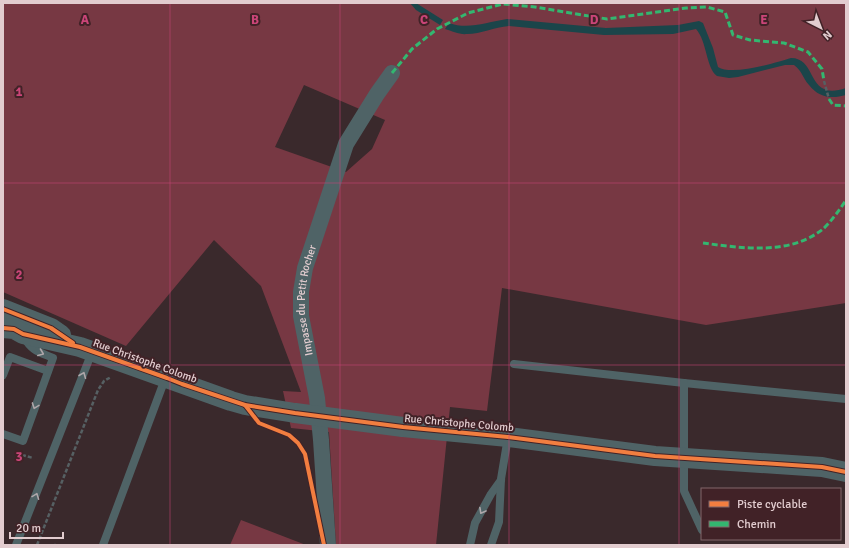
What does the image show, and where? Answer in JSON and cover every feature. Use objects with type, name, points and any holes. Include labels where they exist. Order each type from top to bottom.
[{"type":"street","name":"Impasse du Petit Rocher","points":[[328,545],[317,398],[301,316],[301,292],[305,268],[346,144],[392,73]]},
{"type":"street","name":"Rue Christophe Colomb","points":[[3,309],[51,328],[86,349]]},
{"type":"street","points":[[3,314],[3,327]]},
{"type":"street","name":"Rue Christophe Colomb","points":[[3,327],[23,334],[86,349],[245,405],[403,427],[508,436],[656,456],[822,467],[846,472]]},
{"type":"lane","points":[[3,434],[23,442],[53,358],[36,351],[27,342],[23,334]]},
{"type":"lane","points":[[16,545],[86,349]]},
{"type":"lane","points":[[3,375],[10,357],[48,371]]},
{"type":"lane","points":[[514,364],[846,399]]},
{"type":"lane","points":[[103,545],[162,387],[168,378]]},
{"type":"lane","points":[[684,383],[684,491],[701,528]]},
{"type":"lane","points":[[492,545],[499,522],[501,480],[508,436]]},
{"type":"lane","points":[[470,545],[475,523],[491,494],[501,480]]},
{"type":"path","points":[[824,81],[829,100]]},
{"type":"path","points":[[37,545],[98,390],[104,381],[113,376],[117,376]]},
{"type":"shaded area","points":[[3,3],[846,3],[846,303],[706,325],[502,288],[487,411],[450,407],[436,545],[336,545],[329,432],[291,428],[283,391],[301,392],[261,286],[214,240],[126,346],[3,292]],"holes":[[[304,85],[385,120],[372,149],[346,172],[275,147]]]},
{"type":"shaded area","points":[[241,520],[306,545],[230,545]]},
{"type":"water","points":[[410,3],[416,3],[443,20],[440,25],[416,10]]},
{"type":"water","points":[[507,19],[606,28],[678,25],[699,21],[703,23],[713,48],[718,67],[733,70],[754,68],[791,58],[799,60],[805,65],[818,85],[824,89],[833,91],[846,88],[846,95],[831,97],[817,93],[794,65],[785,65],[738,77],[729,78],[717,76],[713,72],[700,34],[696,29],[673,34],[604,35],[509,26],[472,34],[464,34],[445,29],[449,23],[470,26]]},
{"type":"marked path","points":[[392,73],[412,49],[437,29],[468,13],[503,4],[535,7],[607,19],[686,8],[707,7],[725,12],[733,35],[750,40],[784,43],[808,52],[822,69],[824,81]]},
{"type":"marked path","points":[[829,99],[833,105],[846,106]]},
{"type":"marked path","points":[[703,243],[749,248],[780,247],[795,243],[810,238],[823,229],[846,200]]},
{"type":"cycle path","points":[[3,309],[51,328],[73,343]]},
{"type":"cycle path","points":[[3,328],[14,329],[23,334],[80,347],[245,405],[403,427],[508,437],[655,456],[822,467],[846,472]]},
{"type":"cycle path","points":[[245,405],[259,423],[289,435],[298,443],[305,454],[324,545]]}]
